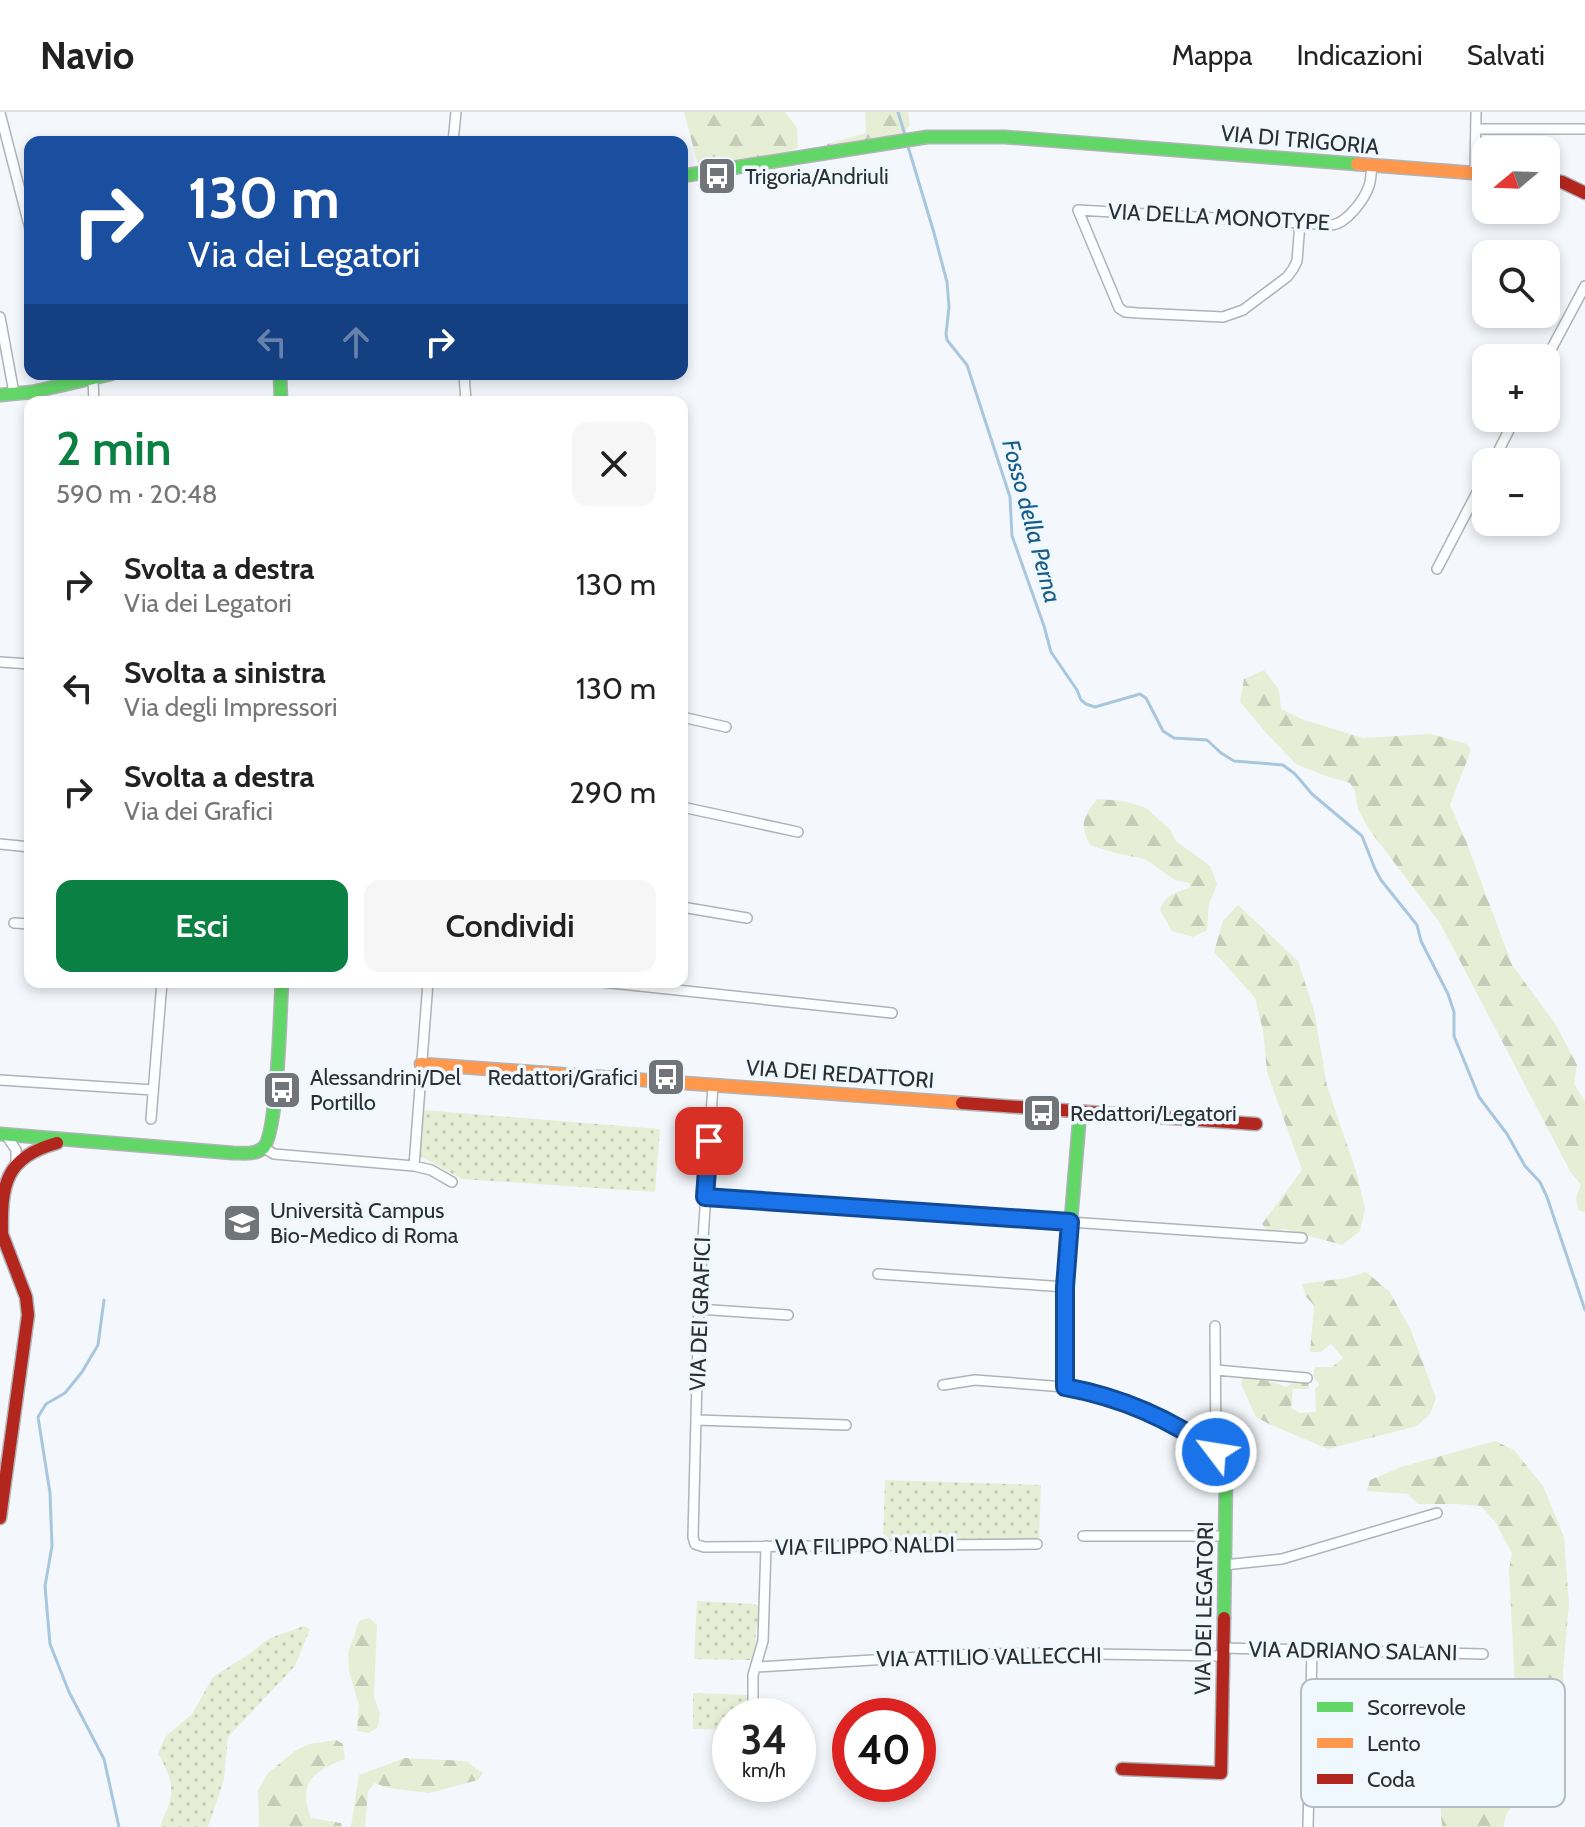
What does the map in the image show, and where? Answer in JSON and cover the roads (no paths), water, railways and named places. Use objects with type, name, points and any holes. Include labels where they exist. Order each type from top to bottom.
[{"type":"street","points":[[454,136],[456,112]]},
{"type":"street","points":[[1476,112],[1477,136]]},
{"type":"street","points":[[0,113],[24,206]]},
{"type":"street","points":[[1476,129],[1585,129]]},
{"type":"street","name":"VIA DI TRIGORIA","points":[[688,175],[927,137],[1005,137],[1472,173]]},
{"type":"street","name":"VIA DELLA MONOTYPE","points":[[1300,223],[1297,261],[1293,269],[1243,310],[1223,317],[1138,313],[1119,308],[1078,210],[1300,223],[1334,225],[1344,221],[1367,191],[1372,166]]},
{"type":"street","points":[[1560,182],[1585,193]]},
{"type":"street","points":[[1554,344],[1585,286]]},
{"type":"street","points":[[0,317],[14,393]]},
{"type":"street","points":[[0,395],[64,380]]},
{"type":"street","points":[[1437,569],[1472,502]]},
{"type":"street","points":[[0,662],[24,664]]},
{"type":"street","points":[[688,718],[726,727]]},
{"type":"street","points":[[688,808],[798,832]]},
{"type":"street","points":[[0,844],[24,846]]},
{"type":"street","points":[[688,908],[747,918]]},
{"type":"street","points":[[14,923],[24,924]]},
{"type":"street","points":[[151,1119],[162,988]]},
{"type":"street","points":[[3,1135],[253,1154],[264,1148],[270,1135],[282,988]]},
{"type":"street","points":[[414,1166],[427,988]]},
{"type":"street","points":[[658,988],[892,1013]]},
{"type":"street","name":"VIA DEI REDATTORI","points":[[421,1064],[1256,1124]]},
{"type":"street","points":[[0,1080],[153,1090]]},
{"type":"street","name":"VIA DEI GRAFICI","points":[[695,1544],[698,1309],[713,1085]]},
{"type":"street","points":[[1065,1387],[1065,1287],[1080,1112]]},
{"type":"street","points":[[0,1518],[28,1326],[26,1297],[1,1232],[2,1195],[16,1150],[11,1140],[3,1135]]},
{"type":"street","points":[[8,1171],[28,1154],[45,1145],[72,1141]]},
{"type":"street","points":[[264,1148],[274,1154],[414,1166],[431,1170],[452,1182]]},
{"type":"street","points":[[705,1197],[1302,1238]]},
{"type":"street","points":[[878,1274],[1065,1287]]},
{"type":"street","points":[[698,1309],[788,1315]]},
{"type":"street","points":[[1215,1326],[1216,1452]]},
{"type":"street","points":[[1216,1370],[1307,1378]]},
{"type":"street","points":[[943,1385],[980,1380],[1065,1387],[1108,1396],[1156,1416],[1216,1452]]},
{"type":"street","points":[[696,1420],[846,1425]]},
{"type":"street","name":"VIA DEI LEGATORI","points":[[1122,1769],[1221,1773],[1226,1473],[1216,1452]]},
{"type":"street","points":[[1224,1565],[1282,1559],[1437,1513]]},
{"type":"street","points":[[1083,1536],[1225,1536]]},
{"type":"street","name":"VIA FILIPPO NALDI","points":[[695,1544],[701,1547],[1037,1544]]},
{"type":"street","points":[[753,1698],[753,1677],[763,1641],[766,1546]]},
{"type":"street","points":[[1311,1679],[1312,1649]]},
{"type":"street","name":"VIA ADRIANO SALANI","points":[[1223,1652],[1312,1649],[1483,1654]]},
{"type":"street","name":"VIA ATTILIO VALLECCHI","points":[[756,1667],[954,1655],[1223,1652]]},
{"type":"street","points":[[1308,1807],[1308,1827]]},
{"type":"waterway","name":"Fosso della Perna","points":[[898,112],[905,135]]},
{"type":"waterway","name":"Fosso della Perna","points":[[907,143],[947,282],[947,340],[967,365],[1010,497],[1012,536],[1051,652],[1086,704],[1095,707],[1140,694],[1146,698],[1163,731],[1174,738],[1207,740],[1234,761],[1283,765],[1362,836],[1381,880],[1417,925],[1421,941],[1448,994],[1454,1012],[1454,1036],[1479,1097],[1507,1134],[1525,1166],[1540,1182],[1585,1310]]},
{"type":"waterway","points":[[104,1300],[98,1345],[65,1393],[46,1404],[38,1417],[50,1493],[52,1546],[45,1586],[50,1644],[69,1692],[104,1759],[119,1827]]},
{"type":"place","name":"Trigoria/Andriuli","points":[[717,176]]},
{"type":"place","name":"Redattori/Grafici","points":[[666,1077]]},
{"type":"place","name":"Alessandrini/Del Portillo","points":[[282,1090]]},
{"type":"place","name":"Redattori/Legatori","points":[[1042,1113]]},
{"type":"place","name":"Università Campus Bio-Medico di Roma","points":[[242,1223]]}]
